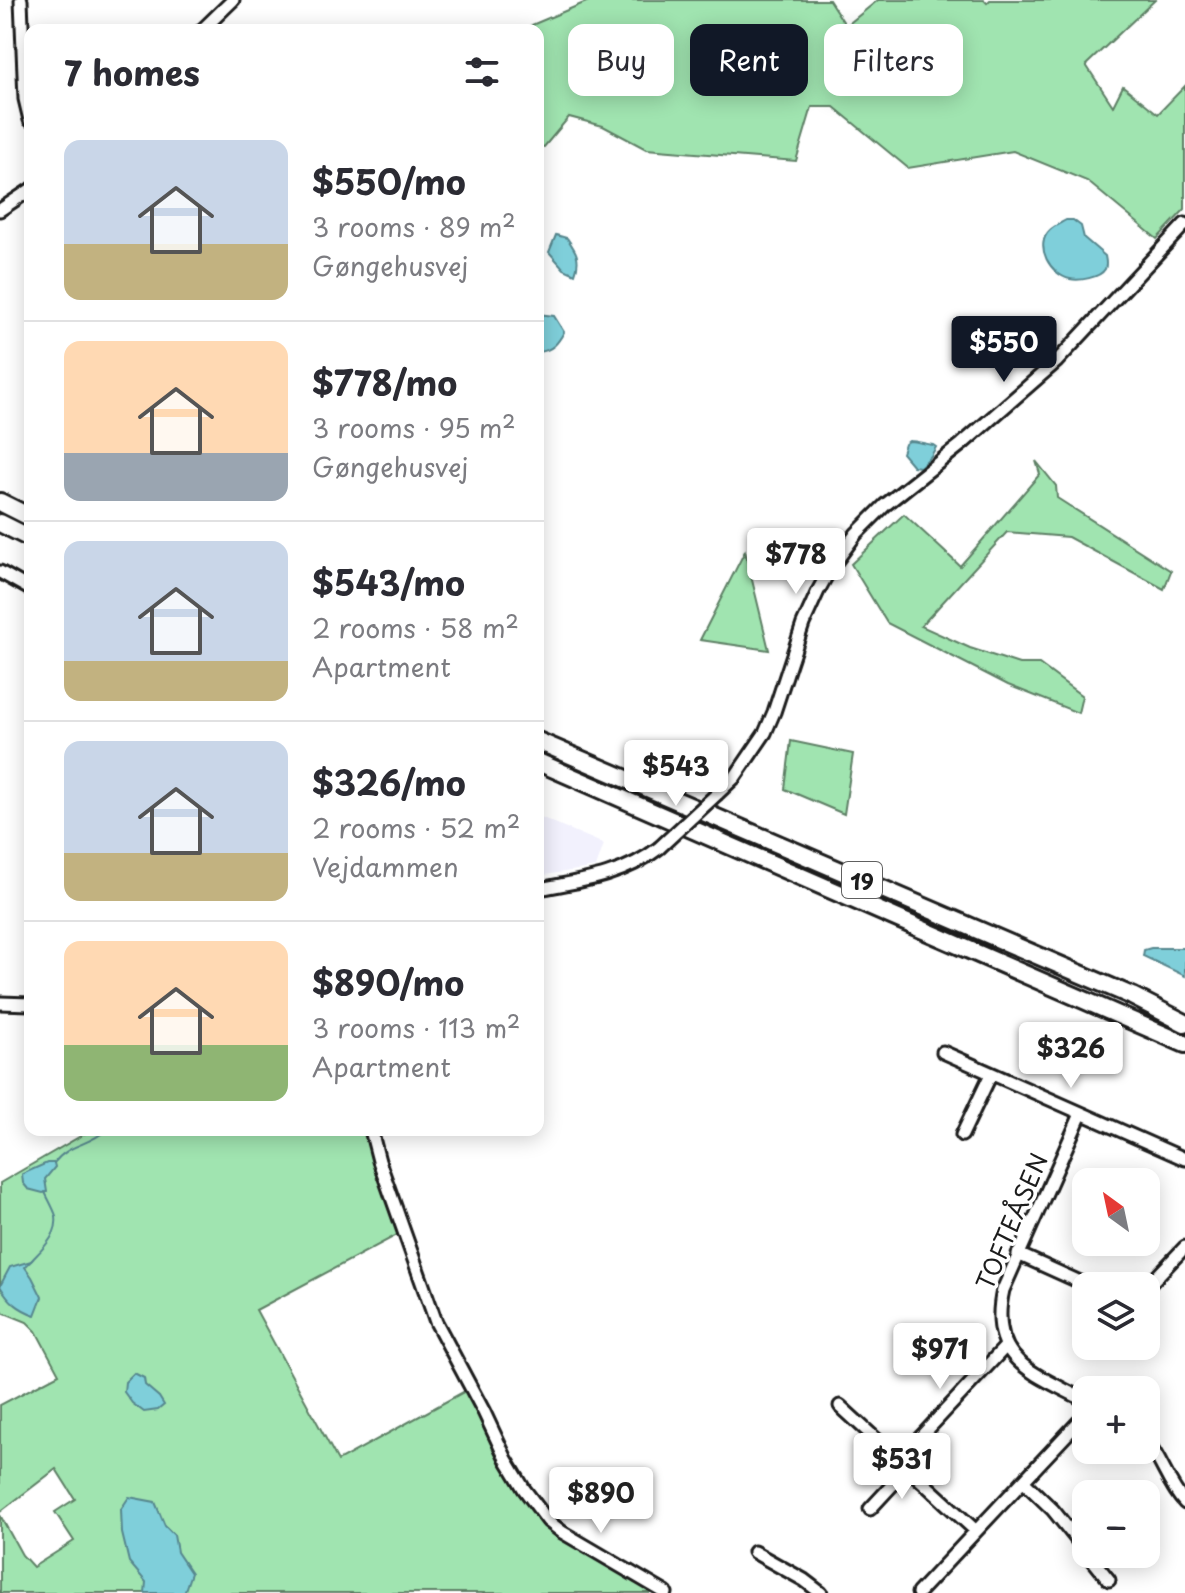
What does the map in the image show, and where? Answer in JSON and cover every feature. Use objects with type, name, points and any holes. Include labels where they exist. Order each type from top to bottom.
[{"type":"highway","points":[[0,502],[24,514]]},
{"type":"highway","points":[[0,523],[24,535]]},
{"type":"highway","name":"19","points":[[544,744],[1132,996],[1185,1023]]},
{"type":"highway","name":"19","points":[[544,765],[1185,1044]]},
{"type":"highway","points":[[1132,996],[1185,1013]]},
{"type":"street","points":[[21,0],[24,74]]},
{"type":"street","points":[[208,24],[233,0]]},
{"type":"street","points":[[0,210],[24,194]]},
{"type":"street","points":[[544,888],[599,878],[623,870],[659,848],[735,777],[765,733],[803,624],[818,591],[856,534],[885,505],[962,444],[1057,361],[1185,224]]},
{"type":"street","points":[[0,572],[24,586]]},
{"type":"street","points":[[0,1003],[24,1004]]},
{"type":"street","points":[[943,1052],[1185,1159]]},
{"type":"street","points":[[962,1135],[991,1074]]},
{"type":"street","name":"TOFTEÅSEN","points":[[1006,1346],[998,1311],[1003,1290],[1081,1114]]},
{"type":"street","points":[[373,1136],[436,1322],[524,1489],[548,1521],[562,1532],[666,1593]]},
{"type":"street","points":[[1160,1273],[1185,1247]]},
{"type":"street","points":[[1018,1254],[1072,1278]]},
{"type":"street","points":[[870,1509],[903,1464],[1006,1346],[1026,1369],[1072,1394]]},
{"type":"street","points":[[840,1406],[976,1531]]},
{"type":"street","points":[[919,1593],[1072,1429]]},
{"type":"street","points":[[1160,1460],[1172,1486],[1185,1503]]},
{"type":"street","points":[[1023,1481],[1072,1534]]},
{"type":"street","points":[[754,1552],[821,1593]]},
{"type":"street","points":[[1099,1568],[1109,1580]]},
{"type":"shaded area","points":[[544,819],[604,844],[596,867],[544,875]]},
{"type":"green space","points":[[591,0],[829,0],[845,24],[824,24],[824,96],[963,96],[963,24],[848,24],[878,0],[984,0],[987,3],[990,0],[1155,0],[1086,65],[1113,106],[1123,86],[1158,114],[1185,86],[1185,209],[1157,239],[1087,181],[1013,151],[908,168],[834,107],[812,107],[796,161],[646,149],[603,126],[569,117],[544,147],[544,24],[534,24]]},
{"type":"green space","points":[[1036,461],[1056,486],[1057,498],[1171,571],[1164,589],[1068,537],[1007,532],[921,626],[970,648],[1019,664],[1039,664],[1082,696],[1078,713],[1008,685],[887,623],[851,564],[904,514],[960,566],[1040,474]]},
{"type":"green space","points":[[745,551],[769,650],[700,640]]},
{"type":"green space","points":[[791,741],[853,754],[844,814],[785,789]]},
{"type":"green space","points":[[81,1136],[368,1136],[399,1234],[256,1310],[338,1461],[467,1390],[505,1468],[531,1506],[656,1593],[0,1593],[0,1515],[22,1555],[33,1567],[74,1541],[55,1512],[75,1499],[56,1469],[0,1512],[0,1405],[59,1374],[36,1331],[27,1322],[0,1311],[0,1183]]},
{"type":"water","points":[[1066,220],[1073,220],[1081,226],[1084,238],[1105,256],[1106,267],[1099,275],[1070,279],[1056,272],[1046,259],[1045,237]]},
{"type":"water","points":[[556,235],[567,238],[575,251],[578,263],[575,274],[564,269],[549,252]]},
{"type":"water","points":[[544,315],[554,316],[564,332],[544,351]]},
{"type":"water","points":[[909,441],[936,447],[920,467],[913,466],[902,453]]},
{"type":"water","points":[[1185,948],[1185,976],[1143,956],[1144,950]]},
{"type":"water","points":[[54,1163],[55,1167],[45,1179],[47,1192],[28,1189],[23,1183],[22,1174]]},
{"type":"water","points":[[31,1261],[25,1267],[42,1297],[35,1315],[14,1304],[0,1286],[10,1267]]},
{"type":"water","points":[[134,1373],[144,1378],[145,1385],[159,1397],[164,1405],[158,1410],[144,1412],[124,1392],[125,1382]]},
{"type":"water","points":[[129,1497],[155,1502],[165,1526],[174,1535],[177,1552],[191,1573],[184,1593],[145,1593],[146,1582],[129,1562],[122,1533],[121,1509]]},
{"type":"waterway","points":[[54,1163],[66,1152],[97,1136]]},
{"type":"waterway","points":[[31,1261],[55,1229],[55,1213],[45,1192]]}]
